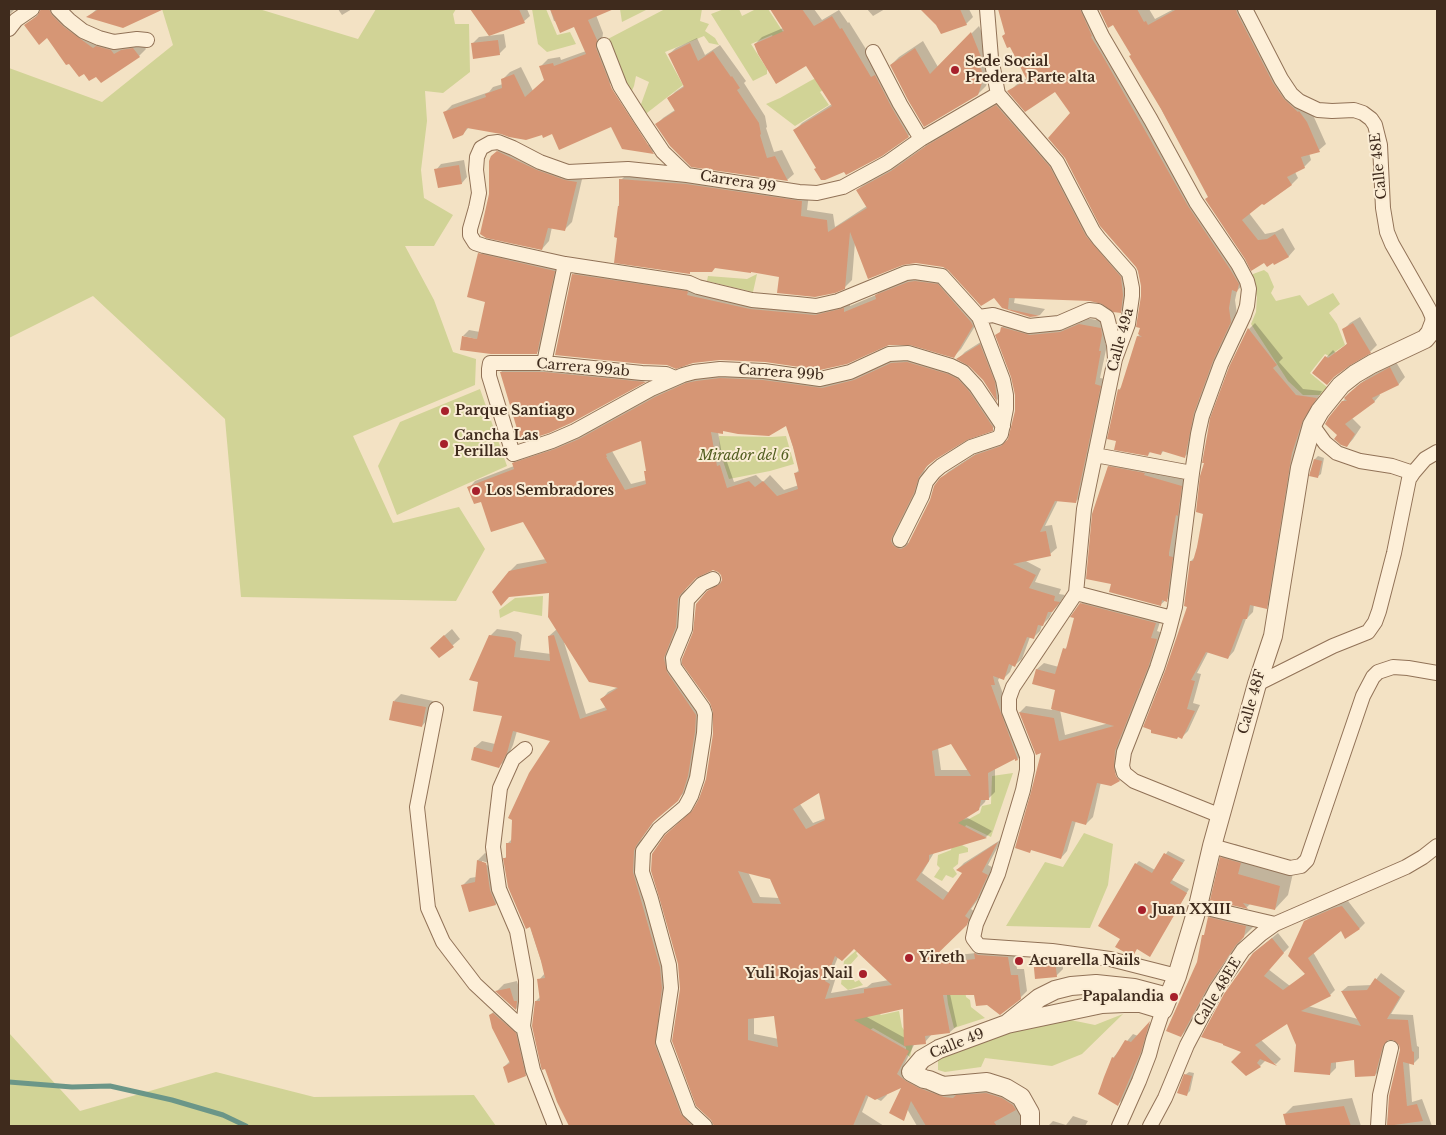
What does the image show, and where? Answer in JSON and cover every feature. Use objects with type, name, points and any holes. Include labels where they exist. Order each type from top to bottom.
[{"type":"street","points":[[9,29],[16,20],[32,9]]},
{"type":"street","points":[[58,9],[83,31],[99,38],[114,42],[137,39],[147,40]]},
{"type":"street","name":"Calle 49a","points":[[987,9],[991,58],[998,94],[1057,162],[1093,231],[1129,273],[1132,288],[1128,324],[1115,359],[1084,509],[1076,593]]},
{"type":"street","points":[[1089,9],[1102,36],[1196,202],[1238,264],[1249,289],[1244,315],[1221,364],[1202,416],[1172,618],[1164,649],[1124,752],[1122,766],[1124,773],[1134,781],[1221,816]]},
{"type":"street","name":"Calle 48E","points":[[1245,9],[1281,79],[1291,94],[1299,101],[1318,110],[1354,110],[1371,119],[1375,125],[1380,144],[1383,208],[1387,232],[1429,309],[1433,325]]},
{"type":"street","points":[[604,45],[620,86],[663,152],[686,175]]},
{"type":"street","points":[[873,52],[900,104],[922,139]]},
{"type":"street","name":"Carrera 99","points":[[565,264],[475,243],[470,235],[470,230],[479,192],[476,170],[477,157],[481,148],[490,143],[498,142],[540,162],[568,172],[628,169],[817,193],[843,187],[887,164],[922,139],[998,94]]},
{"type":"street","points":[[544,363],[565,264],[688,283],[752,300],[816,306],[838,301],[906,272],[942,276],[979,317],[1003,380],[1006,408],[1001,434],[998,438],[971,447],[934,472],[926,482],[922,496],[900,540]]},
{"type":"street","points":[[979,317],[993,316],[1029,326],[1059,323],[1089,310],[1098,311],[1107,317],[1114,345],[1115,359]]},
{"type":"street","name":"Calle 48F","points":[[1119,1126],[1146,1064],[1165,1003],[1177,976],[1198,906],[1212,846],[1257,684],[1274,636],[1300,468],[1312,425],[1320,411],[1341,385],[1372,364],[1425,338],[1430,333],[1433,325]]},
{"type":"street","name":"Carrera 99b","points":[[513,454],[575,431],[630,400],[675,378],[694,372],[730,369],[764,371],[820,379],[850,372],[889,354],[908,353],[951,366],[962,372],[976,386],[1003,426]]},
{"type":"street","name":"Carrera 99ab","points":[[513,454],[489,376],[490,363],[544,363],[666,374],[675,378]]},
{"type":"street","points":[[1312,425],[1325,443],[1337,454],[1360,461],[1392,466],[1413,473]]},
{"type":"street","points":[[1257,684],[1333,646],[1368,632],[1375,622],[1379,611],[1410,479],[1425,459],[1437,452]]},
{"type":"street","points":[[1095,455],[1192,474]]},
{"type":"street","points":[[705,1126],[689,1112],[663,1042],[671,988],[669,965],[642,872],[643,851],[659,830],[685,807],[697,778],[705,714],[703,708],[674,667],[673,658],[685,629],[687,600],[702,584],[712,579]]},
{"type":"street","points":[[1172,618],[1076,593],[1013,686],[1009,698],[1009,711],[1027,756],[1027,770],[1023,790],[998,874],[976,924],[973,938],[980,946],[1052,951],[1110,960],[1177,976]]},
{"type":"street","points":[[1212,846],[1290,868],[1301,866],[1307,860],[1362,696],[1373,677],[1378,672],[1393,667],[1437,673]]},
{"type":"street","points":[[436,709],[417,807],[428,908],[443,942],[475,984],[520,1026],[523,1026]]},
{"type":"street","points":[[525,749],[513,759],[500,788],[493,847],[498,888],[517,931],[526,980],[523,1026],[533,1070],[555,1126]]},
{"type":"street","name":"Calle 48EE","points":[[1150,1126],[1165,1098],[1187,1045],[1216,990],[1243,950],[1275,924],[1406,867],[1424,857],[1437,846]]},
{"type":"street","points":[[1198,906],[1275,924]]},
{"type":"street","name":"Calle 49","points":[[1007,1024],[1039,998],[1055,990],[1071,986],[1096,984],[1125,987],[1165,1003]]},
{"type":"street","name":"Calle 49","points":[[1030,1126],[1030,1113],[1021,1098],[1006,1088],[986,1082],[943,1086],[911,1072],[922,1058],[939,1049],[1007,1024],[1102,1004],[1124,1002],[1165,1003]]},
{"type":"street","points":[[1378,1126],[1380,1095],[1391,1048]]},
{"type":"green space","points":[[162,9],[259,9],[358,39],[376,9],[456,9],[453,14],[455,24],[469,24],[470,72],[443,93],[425,91],[427,121],[421,170],[424,198],[453,215],[434,246],[405,246],[434,300],[453,352],[476,359],[475,385],[353,436],[393,523],[459,507],[485,549],[456,601],[241,597],[225,419],[93,296],[9,338],[9,68],[102,102],[173,45]]},
{"type":"green space","points":[[532,9],[546,9],[557,35],[570,32],[576,44],[547,52],[538,44]]},
{"type":"green space","points":[[620,9],[648,9],[622,22]]},
{"type":"green space","points":[[665,9],[702,9],[700,21],[709,24],[705,31],[715,38],[719,45],[709,43],[704,36],[665,52],[683,85],[643,116],[640,107],[649,82],[636,76],[630,95],[606,40]]},
{"type":"green space","points":[[724,9],[739,9],[742,16],[756,9],[768,9],[797,53],[785,59],[772,35],[751,44],[767,69],[767,74],[753,81],[711,14]]},
{"type":"green space","points":[[830,71],[836,82],[820,92],[829,105],[795,126],[766,104],[780,98]]},
{"type":"green space","points":[[1264,270],[1268,273],[1274,287],[1271,293],[1276,301],[1300,295],[1308,306],[1333,293],[1340,304],[1329,313],[1337,324],[1345,345],[1329,356],[1325,354],[1310,373],[1328,388],[1324,395],[1303,395],[1288,381],[1251,324],[1256,312],[1257,297],[1251,277],[1253,274]]},
{"type":"green space","points":[[757,274],[753,292],[707,281],[708,276],[747,279]]},
{"type":"green space","name":"Cancha Las Perillas","points":[[480,389],[507,466],[397,515],[378,466],[400,422]]},
{"type":"green space","name":"Mirador del 6","points":[[719,436],[786,436],[794,464],[729,479],[720,452]]},
{"type":"green space","points":[[543,596],[542,616],[514,611],[500,618],[499,610],[515,598]]},
{"type":"green space","points":[[1013,773],[991,837],[966,825],[958,843],[968,848],[968,852],[959,854],[958,864],[953,868],[957,874],[953,878],[946,875],[942,881],[934,877],[940,868],[937,865],[938,855],[951,850],[958,820],[969,819],[980,813],[982,806],[991,804],[992,776]]},
{"type":"green space","points":[[1084,833],[1113,844],[1108,885],[1090,928],[1006,926],[1045,862],[1063,867]]},
{"type":"green space","points":[[867,941],[869,943],[856,953],[858,956],[850,965],[849,972],[855,982],[859,980],[863,985],[848,990],[841,984],[844,961]]},
{"type":"green space","points":[[964,984],[966,997],[970,1000],[971,1007],[985,1018],[954,1028],[946,987]]},
{"type":"green space","points":[[842,1002],[881,1015],[899,1011],[902,1027],[913,1044],[910,1057],[906,1054],[906,1047],[873,1028],[870,1030],[856,1025]]},
{"type":"green space","points":[[1123,1014],[1082,1054],[1052,1066],[985,1058],[981,1067],[945,1072],[938,1070],[938,1060],[946,1053],[1056,1017],[1095,1025]]},
{"type":"green space","points":[[9,1033],[80,1111],[216,1072],[314,1097],[474,1095],[496,1126],[9,1126]]},
{"type":"building","points":[[41,9],[49,9],[52,15],[64,27],[93,48],[96,46],[111,50],[114,54],[121,50],[133,48],[140,57],[101,83],[96,77],[89,81],[84,74],[79,77],[69,64],[66,65],[47,38],[39,45],[24,25],[37,16]]},
{"type":"building","points":[[99,9],[164,9],[123,28],[86,17]]},
{"type":"building","points":[[470,9],[519,9],[525,23],[489,36]]},
{"type":"building","points":[[550,9],[614,9],[588,20],[597,40],[596,48],[612,89],[654,154],[622,149],[611,127],[559,150],[552,134],[543,138],[542,135],[526,140],[467,128],[463,135],[453,139],[443,112],[486,97],[485,94],[502,88],[501,79],[514,74],[525,97],[544,80],[539,66],[553,63],[554,66],[586,54],[574,27],[560,33]]},
{"type":"building","points":[[770,9],[802,9],[814,26],[832,16],[840,29],[842,28],[871,77],[875,75],[909,137],[882,156],[846,175],[844,172],[821,180],[814,169],[816,168],[793,130],[832,106],[806,66],[776,84],[754,44],[784,31]]},
{"type":"building","points":[[920,9],[960,9],[967,25],[941,34],[936,25]]},
{"type":"building","points":[[998,9],[1080,9],[1091,37],[1188,206],[1239,284],[1237,292],[1232,290],[1229,308],[1231,322],[1213,361],[1194,413],[1185,458],[1162,451],[1161,455],[1149,452],[1148,456],[1114,450],[1116,441],[1107,439],[1118,389],[1120,390],[1137,336],[1142,337],[1138,334],[1140,328],[1136,327],[1141,296],[1138,271],[1100,226],[1065,158],[1048,138],[1070,113],[1055,92],[1025,112],[1007,91],[1027,80],[1010,47],[1007,48],[1002,36],[1005,34]]},
{"type":"building","points":[[1099,9],[1137,9],[1144,22],[1146,21],[1148,25],[1177,9],[1236,9],[1273,83],[1284,99],[1299,111],[1307,122],[1320,152],[1301,157],[1305,168],[1287,177],[1292,185],[1264,205],[1262,204],[1242,220],[1258,240],[1267,239],[1275,234],[1289,257],[1267,267],[1264,263],[1251,271],[1205,199],[1208,197],[1161,109],[1129,56],[1131,55],[1113,25],[1108,28]]},
{"type":"building","points":[[971,32],[982,59],[978,61],[984,77],[978,95],[924,127],[890,65],[915,48],[930,74]]},
{"type":"building","points":[[498,40],[500,55],[473,59],[471,43]]},
{"type":"building","points":[[690,43],[698,61],[713,51],[732,76],[740,88],[737,90],[759,123],[760,135],[767,158],[775,156],[788,181],[691,167],[670,146],[655,124],[675,111],[667,98],[684,87],[668,54]]},
{"type":"building","points":[[996,105],[1050,167],[1086,236],[1121,277],[1123,295],[1121,313],[1113,312],[1102,304],[1090,301],[1009,298],[1008,309],[1040,316],[1030,317],[1002,308],[994,298],[981,306],[948,270],[943,267],[916,263],[903,265],[868,279],[850,232],[845,289],[815,297],[777,293],[779,277],[751,272],[715,268],[712,272],[690,272],[690,274],[614,263],[617,238],[614,237],[619,206],[619,179],[686,184],[802,201],[801,216],[827,220],[828,232],[867,208],[856,190],[891,171],[926,146]]},
{"type":"building","points":[[497,151],[537,170],[565,180],[577,182],[565,231],[548,228],[542,250],[486,238],[480,234],[489,194],[489,161],[491,156]]},
{"type":"building","points":[[459,165],[462,184],[438,188],[434,169]]},
{"type":"building","points":[[478,253],[555,271],[537,354],[491,354],[460,350],[462,336],[477,339],[485,302],[467,297]]},
{"type":"building","points":[[572,274],[687,291],[687,295],[750,309],[815,315],[844,308],[844,312],[876,299],[875,295],[915,281],[938,284],[973,326],[954,358],[910,345],[889,345],[847,364],[820,370],[765,362],[720,360],[693,363],[676,369],[667,365],[555,355]]},
{"type":"building","points":[[1353,323],[1371,353],[1349,366],[1327,385],[1312,373],[1325,356],[1328,358],[1347,344],[1342,329]]},
{"type":"building","points":[[1079,324],[1101,328],[1102,335],[1099,351],[1101,351],[1095,384],[1101,386],[1076,503],[1055,501],[1040,532],[1046,531],[1051,556],[1013,564],[1036,575],[1029,588],[1055,596],[1054,601],[1060,602],[1052,612],[1048,612],[1043,626],[1038,625],[1034,639],[1027,637],[1015,667],[1009,664],[1004,680],[993,676],[995,685],[991,685],[1018,760],[1015,761],[1015,759],[988,773],[989,800],[981,800],[979,810],[958,823],[987,838],[929,855],[929,861],[916,880],[943,900],[962,873],[956,870],[998,842],[982,872],[988,875],[977,899],[965,916],[969,919],[967,925],[927,964],[975,959],[974,953],[978,955],[1008,957],[1011,975],[1018,975],[1021,999],[1000,1015],[987,1005],[976,1006],[974,995],[943,995],[950,1033],[925,1036],[926,1044],[904,1046],[903,1009],[854,1020],[909,1051],[897,1074],[906,1081],[944,1097],[953,1098],[956,1095],[986,1093],[1002,1098],[1013,1105],[1016,1110],[994,1122],[997,1126],[926,1126],[911,1101],[904,1121],[889,1113],[901,1088],[875,1100],[866,1095],[853,1126],[714,1126],[711,1120],[696,1106],[672,1041],[680,989],[678,964],[651,871],[652,854],[665,835],[692,811],[699,799],[706,779],[713,734],[713,712],[710,703],[682,664],[682,659],[693,632],[696,604],[707,591],[720,584],[722,580],[721,575],[713,570],[696,578],[680,595],[676,627],[664,658],[667,672],[696,715],[688,776],[678,801],[653,822],[636,846],[633,872],[660,967],[662,988],[655,1045],[681,1114],[692,1126],[569,1126],[557,1102],[545,1069],[542,1070],[541,1067],[532,1026],[535,1001],[540,1001],[537,979],[545,978],[530,927],[526,929],[508,887],[503,858],[506,858],[506,843],[511,843],[512,820],[508,818],[529,773],[550,741],[513,731],[507,753],[499,768],[471,760],[474,747],[492,752],[502,716],[473,711],[478,682],[469,680],[489,635],[511,638],[516,642],[514,657],[550,661],[548,636],[554,635],[580,719],[607,710],[600,699],[618,688],[589,682],[548,617],[549,593],[509,597],[501,606],[492,592],[509,571],[547,563],[523,522],[491,532],[481,502],[474,504],[467,487],[514,469],[512,463],[579,439],[655,397],[686,383],[720,378],[763,380],[822,388],[854,380],[891,363],[907,362],[948,374],[958,379],[969,391],[993,427],[993,431],[967,440],[927,466],[919,477],[914,493],[892,537],[893,545],[901,549],[908,544],[930,500],[934,486],[940,478],[975,455],[1001,446],[1008,439],[1015,411],[1015,395],[1011,377],[995,335],[1000,332],[1001,327],[1030,335],[1060,332]],"holes":[[[786,426],[799,472],[794,473],[798,489],[777,496],[763,481],[755,487],[749,481],[727,488],[720,465],[717,466],[711,432],[723,434],[723,431],[769,436]],[[641,441],[646,471],[644,471],[646,484],[625,490],[606,454]],[[951,744],[971,776],[935,776],[932,751]],[[819,793],[825,820],[806,829],[793,809]],[[738,871],[770,879],[781,904],[753,903]],[[854,949],[892,985],[864,989],[864,993],[825,999],[830,984],[825,981],[835,956],[842,961]],[[774,1016],[778,1047],[748,1040],[748,1019]]]},
{"type":"building","points":[[1248,328],[1277,365],[1273,368],[1296,395],[1317,398],[1303,420],[1292,453],[1267,609],[1250,605],[1247,619],[1243,619],[1228,659],[1206,652],[1191,680],[1195,681],[1187,709],[1195,711],[1182,739],[1178,737],[1177,739],[1151,733],[1151,730],[1143,727],[1187,607],[1184,606],[1190,561],[1193,561],[1197,547],[1203,514],[1196,512],[1210,418],[1229,367]]},
{"type":"building","points":[[980,344],[995,382],[997,402],[983,380],[969,366],[956,359]]},
{"type":"building","points":[[1390,367],[1399,385],[1372,398],[1375,402],[1345,424],[1355,434],[1347,447],[1341,445],[1334,439],[1337,435],[1325,424],[1329,417],[1342,401],[1347,401],[1344,398],[1361,383]]},
{"type":"building","points":[[500,372],[544,372],[646,382],[571,423],[549,433],[521,442]]},
{"type":"building","points":[[1314,459],[1322,461],[1318,478],[1309,476]]},
{"type":"building","points":[[1108,466],[1145,473],[1144,475],[1182,486],[1178,516],[1176,515],[1169,553],[1169,556],[1173,557],[1167,602],[1162,600],[1161,606],[1109,592],[1111,584],[1086,579],[1092,514]]},
{"type":"building","points":[[1080,603],[1156,623],[1151,638],[1157,639],[1149,665],[1115,751],[1114,768],[1116,776],[1120,781],[1111,786],[1097,783],[1086,825],[1072,821],[1061,859],[1031,850],[1030,853],[1015,848],[1041,753],[1036,755],[1019,712],[1054,718],[1059,741],[1114,726],[1051,709],[1055,690],[1032,684],[1036,669],[1055,674],[1063,648],[1066,649],[1074,618],[1070,617]]},
{"type":"building","points":[[444,635],[454,647],[439,658],[430,648]]},
{"type":"building","points":[[393,701],[426,707],[422,727],[389,720]]},
{"type":"building","name":"Juan XXIII","points":[[1164,853],[1183,863],[1170,883],[1187,893],[1150,957],[1137,949],[1133,956],[1115,947],[1120,939],[1098,926],[1135,863],[1152,873]]},
{"type":"building","points":[[1220,857],[1241,863],[1238,874],[1280,886],[1275,910],[1243,903],[1248,909],[1210,900]]},
{"type":"building","points":[[477,860],[486,862],[490,890],[496,905],[469,912],[461,885],[475,882]]},
{"type":"building","points":[[1342,906],[1360,929],[1345,939],[1341,931],[1308,958],[1331,996],[1301,1011],[1361,1026],[1341,991],[1367,990],[1375,978],[1400,997],[1387,1019],[1408,1020],[1412,1051],[1414,1052],[1414,1065],[1403,1062],[1407,1106],[1417,1104],[1423,1121],[1387,1126],[1389,1096],[1400,1050],[1399,1045],[1393,1040],[1388,1040],[1383,1046],[1375,1076],[1355,1077],[1354,1060],[1331,1063],[1330,1075],[1294,1072],[1296,1045],[1287,1024],[1255,1045],[1277,1066],[1260,1059],[1257,1063],[1261,1067],[1246,1076],[1231,1062],[1241,1052],[1201,1037],[1224,994],[1253,953],[1272,938],[1284,953],[1264,976],[1283,990],[1305,974],[1288,956],[1304,921]]},
{"type":"building","points":[[1208,917],[1246,926],[1244,937],[1236,945],[1209,985],[1181,1037],[1166,1031],[1197,962],[1202,935],[1204,935]]},
{"type":"building","points":[[1033,958],[1055,960],[1057,977],[1035,979]]},
{"type":"building","points":[[510,988],[514,1001],[517,1001],[516,1010],[495,991]]},
{"type":"building","points":[[493,1013],[516,1033],[526,1076],[508,1083],[503,1067],[510,1063],[492,1028],[489,1015]]},
{"type":"building","points":[[1150,1021],[1141,1052],[1118,1106],[1098,1094],[1104,1077],[1112,1057],[1114,1058],[1125,1040],[1131,1042]]},
{"type":"building","points":[[1184,1074],[1192,1076],[1187,1096],[1177,1093]]},
{"type":"building","points":[[1344,1106],[1351,1126],[1286,1126],[1283,1114]]},
{"type":"waterway","points":[[9,1082],[72,1087],[110,1086],[172,1100],[223,1115],[246,1126]]},
{"type":"place","name":"Sede Social Predera Parte alta","points":[[955,70]]},
{"type":"place","name":"Parque Santiago","points":[[445,411]]},
{"type":"place","name":"Cancha Las Perillas","points":[[444,444]]},
{"type":"place","name":"Los Sembradores","points":[[476,491]]},
{"type":"place","name":"Juan XXIII","points":[[1142,910]]},
{"type":"place","name":"Yireth","points":[[909,958]]},
{"type":"place","name":"Acuarella Nails","points":[[1019,961]]},
{"type":"place","name":"Yuli Rojas Nail","points":[[863,974]]},
{"type":"place","name":"Papalandia","points":[[1174,997]]}]
